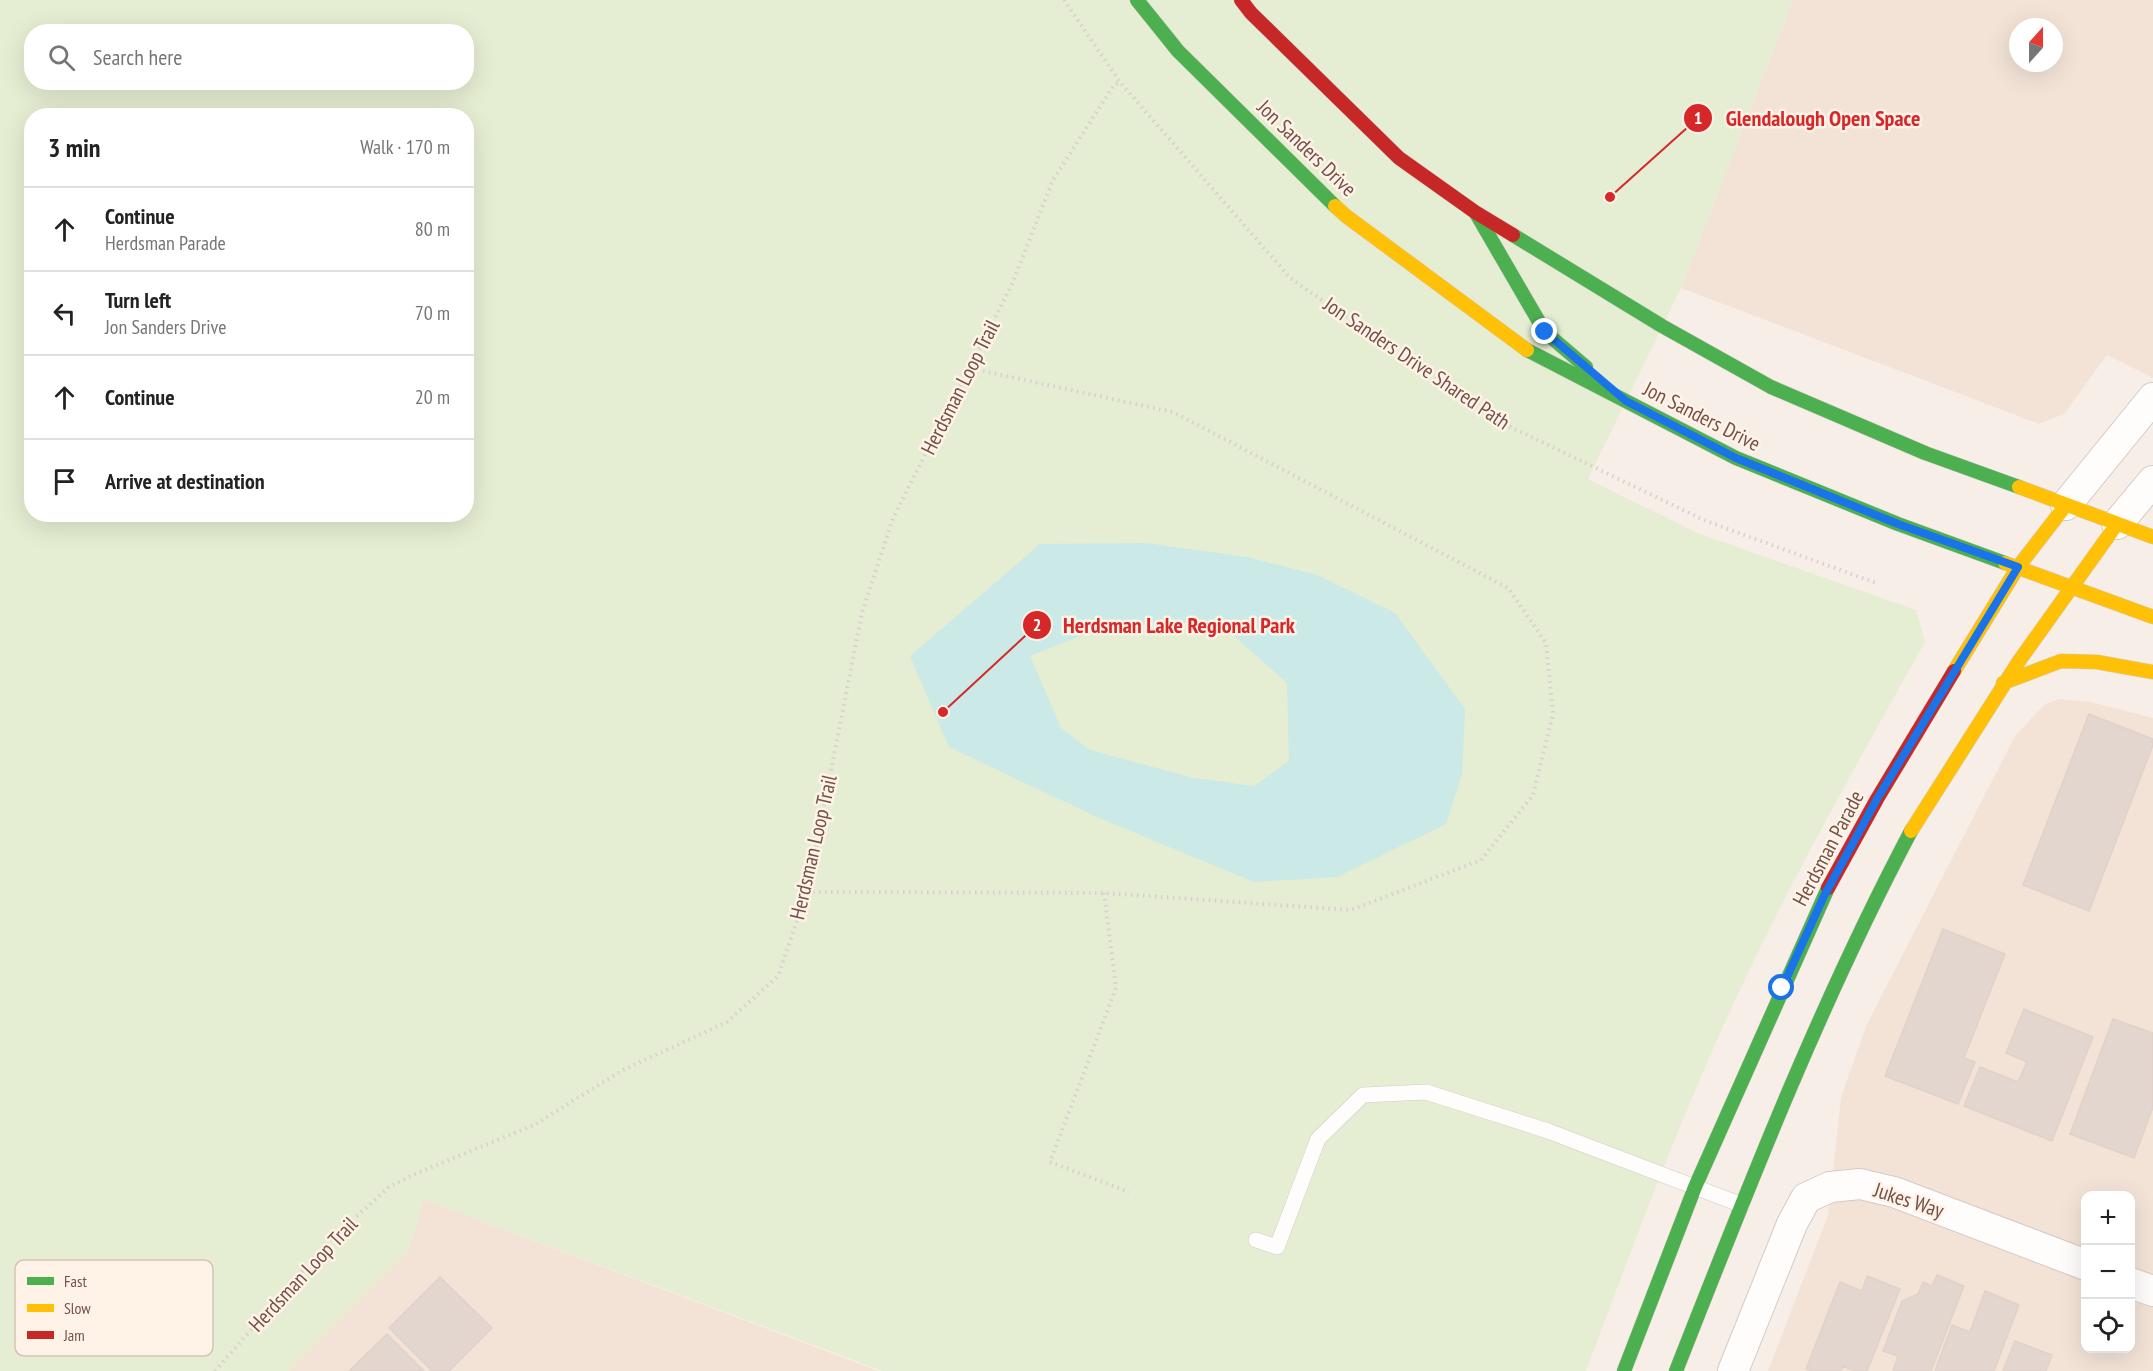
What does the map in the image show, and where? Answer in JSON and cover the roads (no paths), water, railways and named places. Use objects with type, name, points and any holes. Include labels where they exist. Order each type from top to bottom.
[{"type":"main road","name":"Jon Sanders Drive","points":[[1137,0],[1178,51],[1346,216],[1532,353],[1736,458],[1898,524],[2153,617]]},
{"type":"main road","points":[[1241,0],[1251,13],[1399,158],[1475,212],[1662,326],[1771,387],[1925,453],[2153,537]]},
{"type":"main road","points":[[1475,212],[1545,332],[1626,401]]},
{"type":"main road","name":"Herdsman Parade","points":[[1623,1371],[1695,1187],[1824,896],[1877,799],[2018,567],[2066,505]]},
{"type":"main road","points":[[1676,1371],[1742,1204],[1825,1006],[1867,915],[1916,821],[2003,683],[2070,586],[2117,524]]},
{"type":"main road","points":[[2003,683],[2061,661],[2097,662],[2153,672]]},
{"type":"street","points":[[2066,505],[2153,398]]},
{"type":"street","points":[[2117,524],[2153,481]]},
{"type":"street","name":"Jukes Way","points":[[1733,1371],[1792,1224],[1806,1198],[1830,1187],[1860,1184],[1894,1192],[2081,1263]]},
{"type":"street","points":[[2135,1284],[2153,1291]]},
{"type":"lane","points":[[1256,1240],[1277,1247],[1318,1139],[1364,1095],[1426,1092],[1548,1131],[1742,1204]]},
{"type":"water","points":[[1146,543],[1246,557],[1317,575],[1395,613],[1465,709],[1462,774],[1446,824],[1337,877],[1254,882],[1097,817],[949,747],[910,656],[1040,544]],"holes":[[[1216,620],[1287,683],[1289,761],[1254,786],[1193,778],[1090,750],[1061,728],[1030,656],[1101,628]]]},
{"type":"place","name":"Glendalough Open Space","points":[[1610,197]]},
{"type":"place","name":"Herdsman Lake Regional Park","points":[[943,712]]}]
